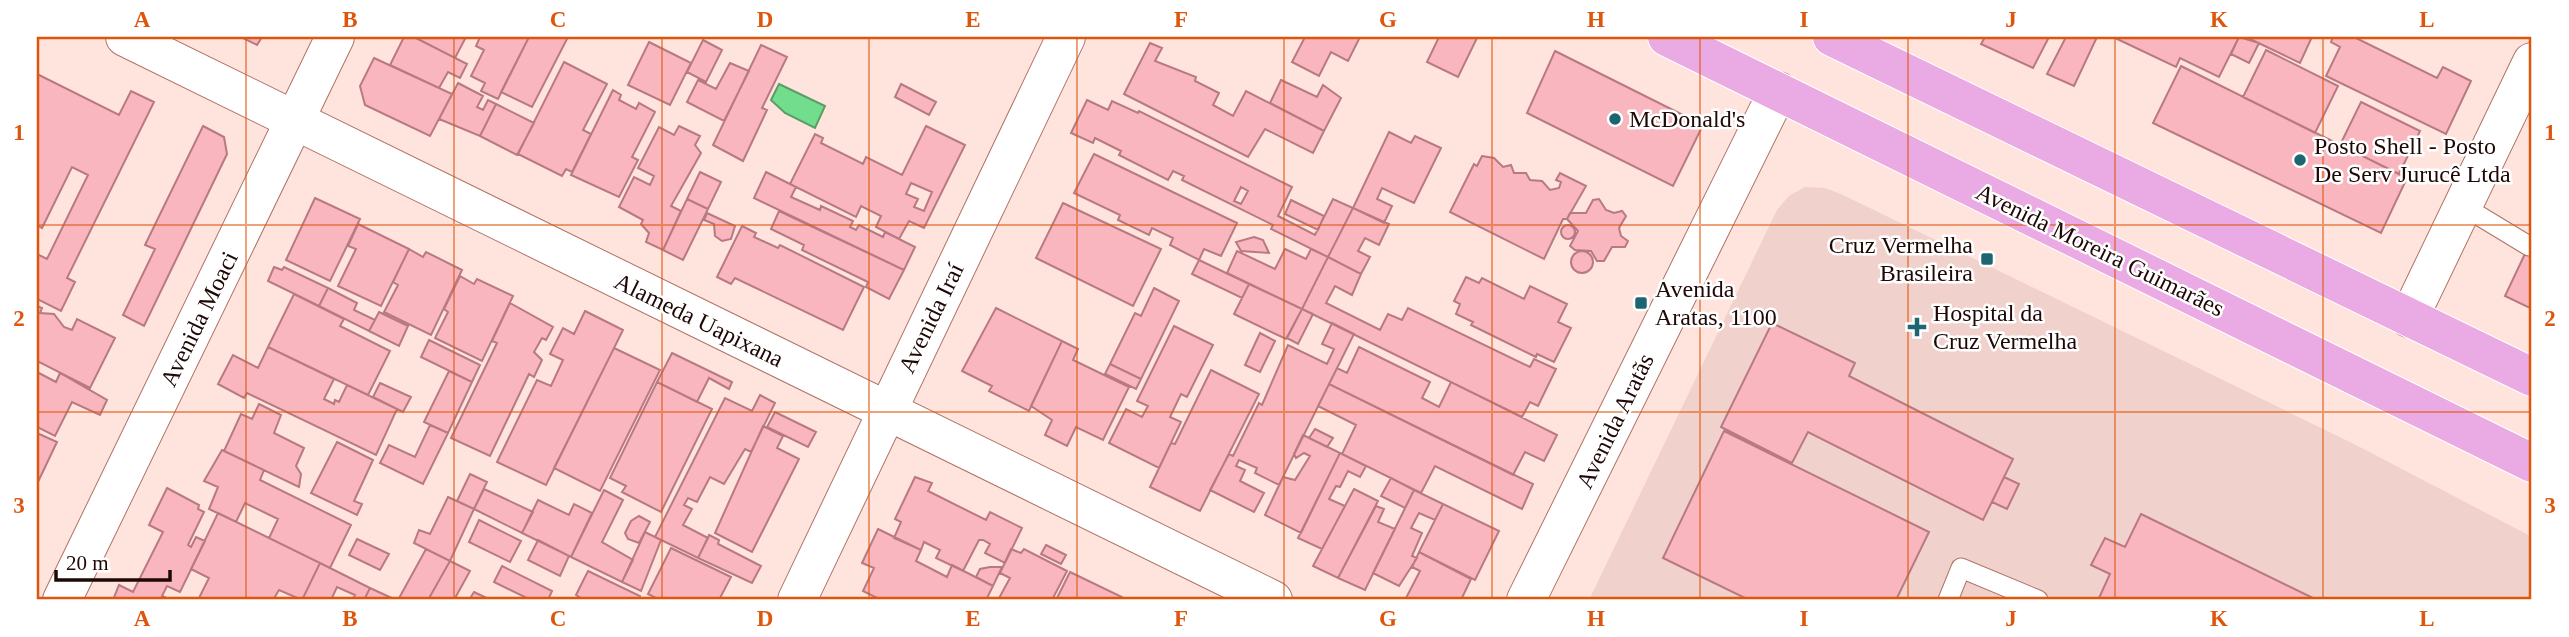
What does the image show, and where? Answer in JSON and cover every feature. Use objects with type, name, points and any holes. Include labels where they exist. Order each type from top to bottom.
[{"type":"highway","name":"Avenida Moreira Guimarães","points":[[1667,37],[2532,463]]},
{"type":"highway","points":[[1832,37],[2532,377]]},
{"type":"street","name":"Alameda Uapixana","points":[[125,37],[1273,600]]},
{"type":"street","name":"Avenida Moaci","points":[[62,600],[335,37]]},
{"type":"street","name":"Avenida Iraí","points":[[797,600],[1066,37]]},
{"type":"street","points":[[2409,318],[2532,62]]},
{"type":"street","name":"Avenida Aratãs","points":[[1526,600],[1778,91]]},
{"type":"lane","points":[[2463,206],[2529,246]]},
{"type":"lane","points":[[1948,600],[1961,568],[2038,600]]},
{"type":"shaded area","points":[[779,84],[825,106],[815,128],[785,113],[771,100]]},
{"type":"shaded area","name":"Hospital da Cruz Vermelha","points":[[1805,187],[1825,188],[1841,194],[2356,445],[2532,537],[2532,600],[1589,600],[1777,210],[1789,196]]},
{"type":"building","points":[[241,37],[262,37],[257,45]]},
{"type":"building","points":[[404,37],[414,37],[467,64],[460,78],[448,72],[439,88],[390,65]]},
{"type":"building","points":[[414,37],[466,37],[455,58]]},
{"type":"building","points":[[480,37],[529,37],[498,99],[481,91],[485,83],[471,76],[484,50],[476,46]]},
{"type":"building","points":[[529,37],[568,37],[532,107],[501,92]]},
{"type":"building","points":[[1305,37],[1360,37],[1348,61],[1331,52],[1319,76],[1292,62]]},
{"type":"building","points":[[1439,37],[1477,38],[1458,77],[1427,62]]},
{"type":"building","points":[[1985,37],[2049,37],[2033,68],[1981,44]]},
{"type":"building","points":[[2066,37],[2097,37],[2074,86],[2047,74]]},
{"type":"building","points":[[2113,37],[2239,37],[2219,77],[2180,58],[2176,67]]},
{"type":"building","points":[[2239,37],[2259,43],[2249,63],[2231,54]]},
{"type":"building","points":[[2246,37],[2306,37],[2311,39],[2300,63]]},
{"type":"building","points":[[2333,37],[2354,37],[2437,78],[2443,67],[2471,81],[2446,134],[2326,76],[2340,47],[2331,42]]},
{"type":"building","points":[[703,40],[722,50],[706,82],[687,72]]},
{"type":"building","points":[[649,42],[691,63],[670,105],[628,85]]},
{"type":"building","points":[[1150,43],[1162,48],[1155,61],[1196,77],[1195,81],[1219,93],[1213,105],[1233,116],[1246,91],[1324,131],[1313,153],[1265,129],[1248,157],[1124,94]]},
{"type":"building","points":[[761,45],[787,57],[762,108],[767,110],[743,161],[713,145]]},
{"type":"building","points":[[2266,50],[2338,86],[2315,133],[2243,97]]},
{"type":"building","name":"McDonald's","points":[[1555,51],[1703,125],[1673,186],[1527,113]]},
{"type":"building","points":[[374,58],[452,94],[430,136],[365,105],[360,86]]},
{"type":"building","points":[[564,62],[607,84],[583,130],[591,134],[572,172],[566,169],[562,176],[518,154]]},
{"type":"building","points":[[730,63],[749,71],[724,121],[687,102],[698,80],[716,89]]},
{"type":"building","name":"Posto Shell - Posto De Serv Jurucê Ltda","points":[[2181,66],[2407,178],[2381,233],[2153,123]]},
{"type":"building","points":[[37,74],[119,115],[131,91],[154,102],[67,278],[75,282],[61,311],[37,299],[37,254],[47,259],[88,175],[72,167],[42,228],[37,225]]},
{"type":"building","points":[[1281,80],[1317,97],[1323,85],[1341,98],[1324,131],[1270,103]]},
{"type":"building","points":[[458,83],[483,96],[477,107],[483,110],[488,100],[496,104],[480,136],[439,119]]},
{"type":"building","points":[[901,84],[936,102],[929,115],[895,97]]},
{"type":"building","points":[[613,90],[621,95],[619,100],[636,109],[639,103],[655,112],[632,157],[638,160],[619,197],[571,175]]},
{"type":"building","points":[[1087,100],[1108,110],[1112,101],[1138,113],[1139,111],[1292,187],[1278,216],[1315,235],[1333,199],[1353,208],[1328,257],[1271,229],[1273,225],[1182,180],[1184,176],[1173,171],[1168,180],[1119,155],[1121,151],[1095,138],[1093,143],[1071,133]],"holes":[[[1241,187],[1248,191],[1241,204],[1234,201]]]},
{"type":"building","points":[[2361,102],[2420,131],[2399,174],[2340,145]]},
{"type":"building","points":[[496,104],[534,123],[517,155],[480,136]]},
{"type":"building","points":[[203,126],[224,137],[227,154],[144,326],[123,315],[155,249],[145,245]]},
{"type":"building","points":[[679,126],[700,136],[695,145],[701,153],[671,206],[681,211],[663,250],[646,242],[649,233],[641,224],[643,220],[619,207],[634,177],[650,185],[654,176],[638,168],[659,127],[674,135]]},
{"type":"building","points":[[926,126],[965,145],[924,228],[909,221],[899,239],[876,227],[881,216],[861,206],[856,217],[790,184],[815,134],[823,138],[821,143],[863,164],[866,157],[902,175]],"holes":[[[911,183],[932,192],[924,211],[914,207],[918,199],[906,194]]]},
{"type":"building","points":[[1389,132],[1411,143],[1415,136],[1441,148],[1414,203],[1382,188],[1377,199],[1392,206],[1384,223],[1353,208]]},
{"type":"building","points":[[1094,154],[1237,223],[1221,256],[1204,249],[1199,260],[1170,245],[1173,238],[1152,228],[1149,235],[1118,220],[1120,215],[1074,193]]},
{"type":"building","points":[[1482,156],[1494,158],[1503,167],[1511,165],[1514,173],[1526,173],[1530,180],[1542,181],[1550,190],[1559,188],[1561,182],[1556,180],[1560,173],[1586,186],[1567,219],[1563,219],[1544,259],[1450,212],[1474,164],[1477,166]]},
{"type":"building","points":[[700,172],[721,182],[708,209],[687,199]]},
{"type":"building","points":[[766,172],[796,187],[791,197],[820,210],[821,206],[853,221],[850,227],[856,230],[859,225],[883,237],[885,232],[915,247],[904,270],[754,198]]},
{"type":"building","points":[[315,198],[360,219],[330,281],[286,260]]},
{"type":"building","points":[[687,199],[708,209],[683,260],[663,250]]},
{"type":"building","points":[[1599,199],[1606,210],[1614,213],[1622,211],[1626,216],[1619,228],[1621,236],[1628,241],[1625,247],[1612,247],[1604,261],[1597,261],[1591,251],[1575,250],[1570,246],[1578,231],[1567,219],[1570,213],[1586,213],[1593,200]]},
{"type":"building","points":[[1291,200],[1324,216],[1318,230],[1285,214]]},
{"type":"building","points":[[1063,203],[1161,249],[1133,306],[1036,258]]},
{"type":"building","points":[[1353,208],[1389,224],[1379,245],[1365,238],[1358,251],[1370,257],[1361,274],[1328,257]]},
{"type":"building","points":[[779,211],[904,270],[889,299],[866,287],[868,282],[802,250],[804,245],[771,229]]},
{"type":"building","points":[[707,213],[735,226],[731,239],[722,241],[715,236],[714,224],[704,220]]},
{"type":"building","points":[[358,224],[409,249],[381,306],[338,286],[356,249],[348,246]]},
{"type":"building","points":[[1565,225],[1571,225],[1575,232],[1571,239],[1565,239],[1561,235],[1561,229]]},
{"type":"building","points":[[742,226],[756,233],[754,237],[778,248],[780,245],[864,287],[843,330],[735,278],[731,284],[717,277]]},
{"type":"building","points":[[1254,237],[1263,240],[1269,253],[1241,251],[1236,242]]},
{"type":"building","points":[[2532,239],[2532,309],[2505,296]]},
{"type":"building","points":[[409,249],[423,257],[426,252],[462,270],[431,335],[384,312],[398,285],[393,282]]},
{"type":"building","points":[[1285,249],[1306,259],[1311,249],[1328,257],[1302,309],[1227,273],[1237,251],[1275,269]]},
{"type":"building","points":[[1582,251],[1590,254],[1593,262],[1590,270],[1582,273],[1574,270],[1571,262],[1574,254]]},
{"type":"building","points":[[1328,257],[1361,274],[1352,295],[1335,286],[1326,303],[1380,330],[1388,314],[1402,320],[1408,308],[1530,367],[1534,359],[1556,369],[1538,406],[1530,402],[1522,417],[1302,309]]},
{"type":"building","points":[[1199,260],[1249,284],[1242,298],[1192,274]]},
{"type":"building","points":[[274,267],[282,270],[284,267],[328,288],[319,306],[268,281]]},
{"type":"building","points":[[460,276],[474,284],[477,279],[513,296],[482,361],[435,338],[448,312],[444,309]]},
{"type":"building","points":[[1466,277],[1479,283],[1482,278],[1524,299],[1530,286],[1567,304],[1558,322],[1571,328],[1554,362],[1537,354],[1536,357],[1471,325],[1473,322],[1456,314],[1460,304],[1454,301]]},
{"type":"building","points":[[1249,284],[1302,309],[1286,339],[1234,314]]},
{"type":"building","points":[[328,288],[357,303],[354,310],[375,320],[369,331],[319,306]]},
{"type":"building","points":[[1154,288],[1179,301],[1141,379],[1110,364],[1135,313],[1141,316]]},
{"type":"building","points":[[294,294],[344,319],[340,326],[390,351],[368,395],[268,347]]},
{"type":"building","points":[[510,303],[553,327],[546,340],[542,338],[534,352],[542,360],[534,377],[529,374],[490,456],[451,438],[497,343],[492,341]]},
{"type":"building","points":[[37,306],[42,308],[40,313],[54,314],[64,327],[72,330],[77,319],[115,338],[90,388],[37,361]]},
{"type":"building","points":[[996,308],[1062,341],[1029,411],[989,391],[992,386],[962,371]]},
{"type":"building","points":[[1302,309],[1313,314],[1298,344],[1287,338]]},
{"type":"building","points":[[585,311],[623,330],[546,485],[497,462],[537,380],[551,386],[563,360],[550,354],[563,328],[574,334]]},
{"type":"building","points":[[379,312],[408,326],[399,346],[369,331]]},
{"type":"building","points":[[1332,323],[1354,334],[1279,485],[1255,473],[1257,468],[1239,460],[1236,466],[1245,470],[1240,481],[1264,493],[1254,512],[1210,490],[1229,454],[1233,456],[1259,403],[1262,405],[1288,345],[1327,364],[1334,349],[1322,344]]},
{"type":"building","points":[[1772,323],[1855,363],[1849,376],[2013,459],[1983,520],[1808,432],[1792,463],[1721,427]]},
{"type":"building","points":[[1174,326],[1213,345],[1187,397],[1181,394],[1170,417],[1181,422],[1159,468],[1109,443],[1126,409],[1142,417],[1148,406],[1137,401]]},
{"type":"building","points":[[1260,333],[1275,341],[1260,372],[1245,365]]},
{"type":"building","points":[[429,340],[480,365],[472,382],[421,357]]},
{"type":"building","points":[[1062,341],[1078,349],[1073,360],[1129,387],[1103,440],[1076,427],[1067,446],[1045,435],[1052,420],[1031,406]]},
{"type":"building","points":[[268,347],[334,379],[324,399],[334,404],[335,400],[339,402],[347,385],[397,409],[376,455],[247,393],[244,398],[218,384],[233,355],[258,368]]},
{"type":"building","points":[[1359,347],[1430,382],[1422,398],[1439,407],[1451,382],[1557,435],[1544,461],[1525,452],[1513,475],[1329,384],[1337,368],[1347,373]]},
{"type":"building","points":[[614,348],[660,370],[600,491],[554,468]]},
{"type":"building","points":[[672,353],[732,382],[729,389],[709,378],[697,402],[657,382]]},
{"type":"building","points":[[1110,364],[1141,379],[1136,389],[1105,374]]},
{"type":"building","points":[[1211,370],[1259,394],[1200,511],[1150,487],[1171,443],[1175,444]]},
{"type":"building","points":[[449,371],[472,382],[448,433],[424,422]]},
{"type":"building","points":[[37,372],[56,382],[60,373],[107,400],[100,415],[72,402],[55,436],[37,427]]},
{"type":"building","points":[[657,382],[712,409],[661,512],[622,492],[626,486],[610,478]]},
{"type":"building","points":[[380,383],[411,397],[403,412],[373,397]]},
{"type":"building","points":[[1329,384],[1533,484],[1522,509],[1435,466],[1421,493],[1342,454],[1356,425],[1318,406]]},
{"type":"building","points":[[760,395],[775,403],[751,452],[745,449],[724,484],[710,477],[697,502],[688,498],[684,505],[692,509],[683,525],[708,538],[698,558],[655,537],[725,398],[752,411]]},
{"type":"building","points":[[259,404],[281,415],[274,433],[304,448],[296,466],[301,474],[299,487],[224,451],[241,414],[252,419]]},
{"type":"building","points":[[775,412],[816,432],[808,447],[767,427]]},
{"type":"building","points":[[430,425],[448,433],[423,484],[380,463],[389,445],[415,457]]},
{"type":"building","points":[[763,426],[783,436],[777,448],[799,459],[752,552],[715,533]]},
{"type":"building","points":[[1315,429],[1333,438],[1327,447],[1309,438]]},
{"type":"building","points":[[1724,431],[1929,532],[1896,600],[1749,600],[1663,558]]},
{"type":"building","points":[[37,433],[57,442],[37,484]]},
{"type":"building","points":[[1303,435],[1340,453],[1301,533],[1265,515],[1283,477],[1295,480],[1310,456],[1304,453],[1296,458],[1294,454]]},
{"type":"building","points":[[337,442],[373,460],[354,501],[362,504],[357,515],[311,493]]},
{"type":"building","points":[[222,450],[264,470],[260,480],[351,525],[330,568],[269,538],[278,519],[245,503],[236,522],[209,509],[218,487],[204,481]]},
{"type":"building","points":[[1340,453],[1366,466],[1360,477],[1348,471],[1340,487],[1336,486],[1329,499],[1345,506],[1322,549],[1298,538]]},
{"type":"building","points":[[470,474],[487,482],[474,509],[457,501]]},
{"type":"building","points":[[915,477],[932,483],[928,491],[986,520],[990,512],[1022,528],[1005,563],[985,553],[990,544],[983,540],[979,540],[963,571],[936,558],[940,550],[924,542],[921,550],[894,538],[901,522],[895,519]]},
{"type":"building","points":[[2004,477],[2019,484],[2007,509],[1992,502]]},
{"type":"building","points":[[1391,478],[1414,490],[1405,508],[1381,496]]},
{"type":"building","points":[[167,488],[199,505],[198,509],[204,512],[188,545],[191,547],[196,537],[205,541],[180,592],[167,586],[162,596],[171,600],[113,600],[119,585],[133,592],[163,532],[149,525]]},
{"type":"building","points":[[484,489],[533,512],[522,533],[474,509]]},
{"type":"building","points":[[1354,489],[1378,501],[1338,578],[1313,566]]},
{"type":"building","points":[[604,490],[623,500],[602,542],[633,560],[622,582],[571,557]]},
{"type":"building","points":[[1414,490],[1443,504],[1435,520],[1419,513],[1411,528],[1422,533],[1412,556],[1417,558],[1399,586],[1373,573]]},
{"type":"building","points":[[448,497],[474,509],[450,561],[414,543],[419,530],[430,534]]},
{"type":"building","points":[[538,500],[569,515],[574,504],[592,513],[571,557],[522,533]]},
{"type":"building","points":[[1443,504],[1499,531],[1475,580],[1419,552]]},
{"type":"building","points":[[1376,506],[1384,509],[1378,522],[1395,529],[1365,590],[1338,578]]},
{"type":"building","points":[[218,513],[320,563],[302,600],[279,590],[273,600],[198,600],[209,578],[191,569]]},
{"type":"building","points":[[2141,514],[2317,600],[2099,598],[2110,574],[2091,565],[2105,538],[2125,547]]},
{"type":"building","points":[[639,516],[650,522],[639,543],[628,539],[625,533],[631,521]]},
{"type":"building","points":[[479,520],[521,541],[510,562],[469,542]]},
{"type":"building","points":[[878,529],[921,550],[916,561],[947,577],[952,565],[993,586],[986,600],[881,600],[863,591],[874,568],[862,563]]},
{"type":"building","points":[[645,532],[661,540],[641,591],[622,582]]},
{"type":"building","points":[[709,535],[719,540],[718,544],[761,566],[752,583],[698,558]]},
{"type":"building","points":[[357,539],[389,554],[380,570],[349,555]]},
{"type":"building","points":[[538,540],[569,556],[560,576],[528,560]]},
{"type":"building","points":[[1046,545],[1066,555],[1061,564],[1041,554]]},
{"type":"building","points":[[671,548],[731,577],[719,600],[660,600],[648,594]]},
{"type":"building","points":[[426,549],[450,561],[428,600],[398,600]]},
{"type":"building","points":[[1011,549],[1021,553],[1024,549],[1067,571],[1052,600],[998,600],[1010,578],[1000,573]]},
{"type":"building","points":[[1419,552],[1471,579],[1461,600],[1405,600],[1420,571],[1412,567]]},
{"type":"building","points":[[450,561],[470,571],[454,600],[428,600]]},
{"type":"building","points":[[320,563],[370,588],[364,600],[352,600],[355,595],[337,587],[331,600],[302,600]]},
{"type":"building","points":[[502,566],[552,591],[548,600],[531,600],[494,582]]},
{"type":"building","points":[[1002,567],[993,586],[976,577],[980,569]]},
{"type":"building","points":[[588,571],[640,596],[637,600],[584,600],[576,595]]},
{"type":"building","points":[[1070,572],[1126,599],[1056,600]]},
{"type":"building","points":[[370,588],[396,600],[364,600]]},
{"type":"building","points":[[474,592],[476,593],[491,600],[469,600]]},
{"type":"place","name":"McDonald's","points":[[1615,119]]},
{"type":"place","name":"Posto Shell - Posto De Serv Jurucê Ltda","points":[[2300,160]]},
{"type":"place","name":"Cruz Vermelha Brasileira","points":[[1987,259]]},
{"type":"place","name":"Avenida Aratas, 1100","points":[[1641,303]]},
{"type":"place","name":"Hospital da Cruz Vermelha","points":[[1917,327]]}]
